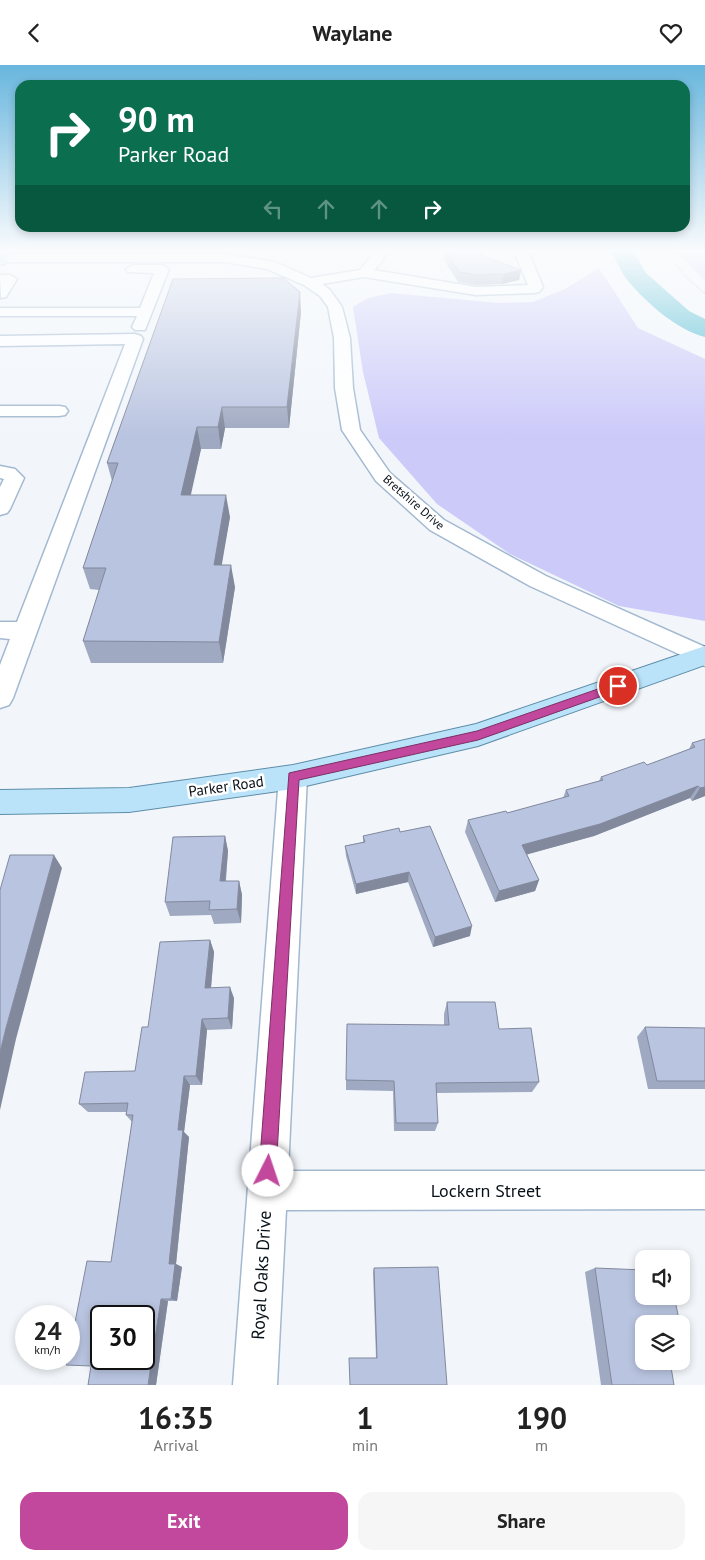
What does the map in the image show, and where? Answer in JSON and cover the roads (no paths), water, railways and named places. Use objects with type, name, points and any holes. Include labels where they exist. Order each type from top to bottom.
[{"type":"main road","name":"Parker Road","points":[[0,802],[129,800],[294,777],[478,735],[704,656]]},
{"type":"street","points":[[0,698],[146,313]]},
{"type":"street","name":"Bretshire Drive","points":[[336,313],[342,339],[344,388],[351,430],[383,477],[437,525],[538,581],[704,656]]},
{"type":"street","points":[[0,341],[135,339]]},
{"type":"street","points":[[0,411],[59,411]]},
{"type":"street","points":[[0,472],[8,473],[14,478],[0,509]]},
{"type":"street","points":[[0,631],[25,631]]},
{"type":"street","name":"Royal Oaks Drive","points":[[255,1385],[294,777]]},
{"type":"street","name":"Lockern Street","points":[[266,1191],[705,1190]]},
{"type":"waterway","points":[[676,313],[705,329]]}]
